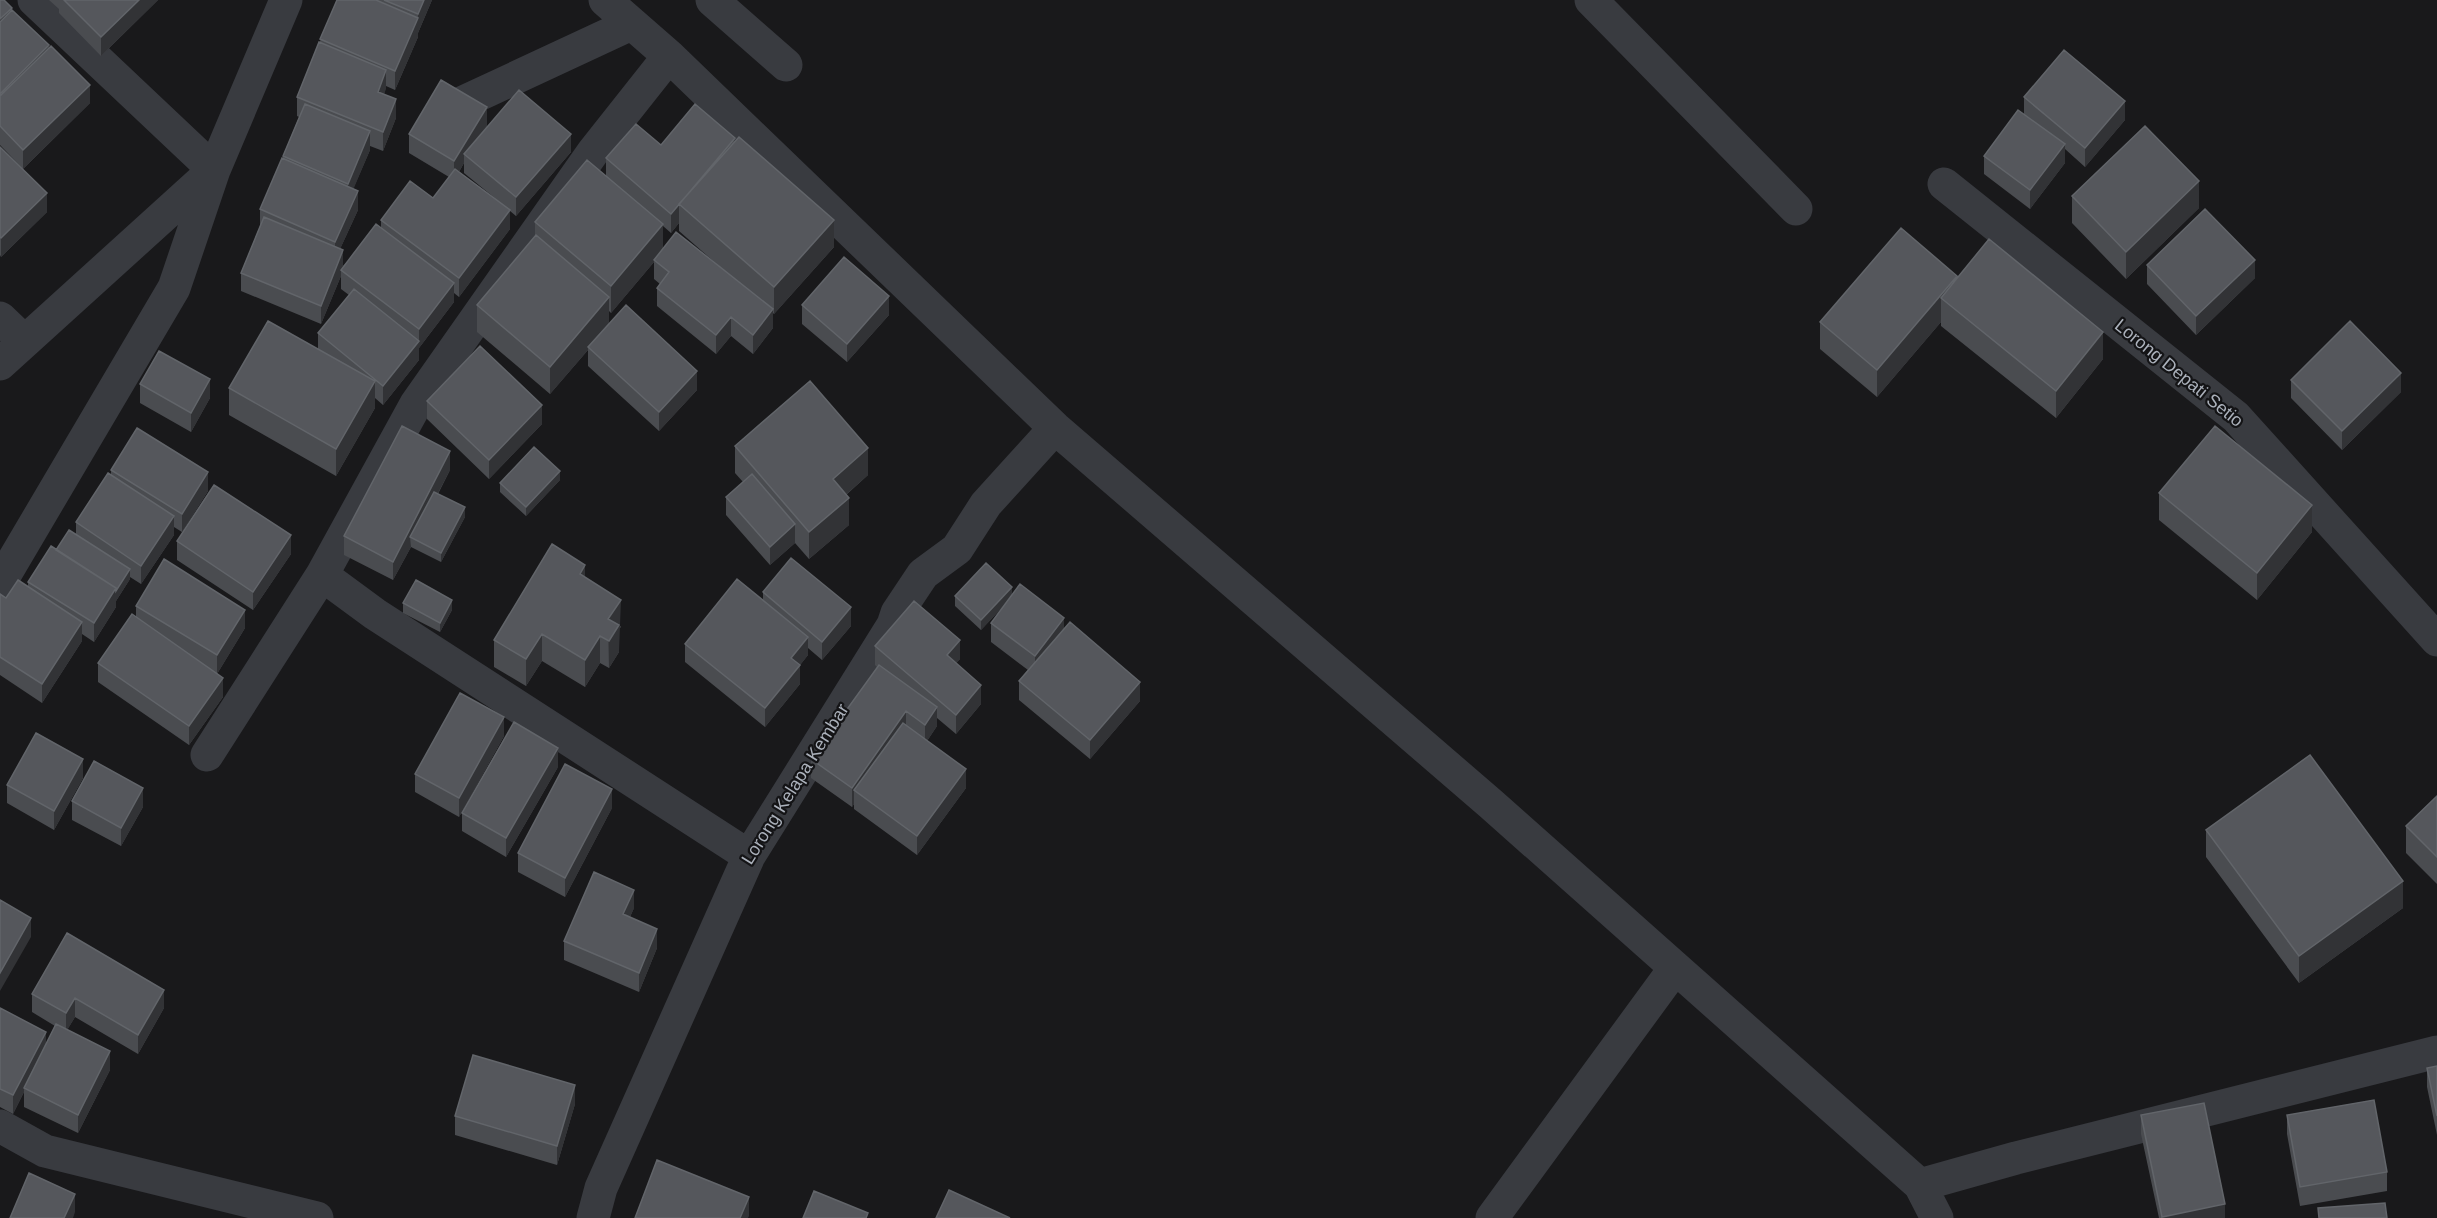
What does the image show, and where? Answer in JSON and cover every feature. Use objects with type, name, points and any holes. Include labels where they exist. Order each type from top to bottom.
[{"type":"street","points":[[34,0],[214,170]]},
{"type":"street","points":[[0,583],[174,288],[214,170],[286,0]]},
{"type":"street","points":[[605,0],[669,56],[1055,428],[1491,804],[1920,1185],[1937,1218]]},
{"type":"street","points":[[712,0],[786,65]]},
{"type":"street","points":[[1591,0],[1796,209]]},
{"type":"street","points":[[457,105],[631,24]]},
{"type":"street","points":[[207,755],[322,575],[416,404],[593,152],[669,56]]},
{"type":"street","points":[[0,364],[214,170]]},
{"type":"street","name":"Lorong Depati Setio","points":[[1944,184],[2236,417],[2437,640]]},
{"type":"street","points":[[0,318],[24,341]]},
{"type":"street","name":"Lorong Kelapa Kembar","points":[[593,1218],[601,1188],[748,856],[893,625],[897,613],[922,574],[957,549],[986,504],[1055,428]]},
{"type":"street","points":[[322,575],[375,614],[748,856]]},
{"type":"street","points":[[1492,1218],[1676,968]]},
{"type":"street","points":[[1920,1185],[2016,1158],[2437,1052]]},
{"type":"street","points":[[0,1126],[45,1151],[317,1218]]},
{"type":"building","points":[[0,0],[4,0],[12,8],[0,19]]},
{"type":"building","points":[[64,0],[139,0],[101,37]]},
{"type":"building","points":[[337,0],[376,0],[418,18],[395,71],[320,39]]},
{"type":"building","points":[[384,0],[424,0],[418,14]]},
{"type":"building","points":[[12,10],[49,45],[0,94],[0,22]]},
{"type":"building","points":[[319,42],[386,70],[378,92],[396,99],[383,132],[297,97]]},
{"type":"building","points":[[51,46],[90,85],[23,150],[0,126],[0,96]]},
{"type":"building","points":[[2064,50],[2125,101],[2085,148],[2024,97]]},
{"type":"building","points":[[441,80],[487,107],[454,161],[409,134]]},
{"type":"building","points":[[519,90],[571,134],[516,197],[464,154]]},
{"type":"building","points":[[305,104],[370,131],[348,184],[283,156]]},
{"type":"building","points":[[695,104],[735,138],[671,214],[606,158],[636,124],[661,145]]},
{"type":"building","points":[[2018,110],[2065,144],[2030,190],[1984,156]]},
{"type":"building","points":[[2145,126],[2199,181],[2126,252],[2072,196]]},
{"type":"building","points":[[739,137],[834,220],[774,287],[679,204]]},
{"type":"building","points":[[0,147],[47,193],[1,238],[0,237]]},
{"type":"building","points":[[282,158],[358,191],[335,242],[260,209]]},
{"type":"building","points":[[587,160],[663,224],[611,286],[535,222]]},
{"type":"building","points":[[455,169],[510,210],[459,278],[381,220],[410,181],[433,198]]},
{"type":"building","points":[[2205,209],[2255,260],[2196,316],[2147,265]]},
{"type":"building","points":[[264,217],[343,250],[321,306],[241,273]]},
{"type":"building","points":[[376,224],[454,283],[419,329],[341,270]]},
{"type":"building","points":[[1901,228],[1957,276],[1877,370],[1820,322]]},
{"type":"building","points":[[676,232],[773,309],[753,335],[731,317],[716,335],[657,288],[669,272],[654,260]]},
{"type":"building","points":[[536,235],[609,297],[550,367],[477,305]]},
{"type":"building","points":[[1989,239],[2103,332],[2056,391],[1941,298]]},
{"type":"building","points":[[844,257],[889,296],[847,344],[802,305]]},
{"type":"building","points":[[354,289],[419,341],[383,386],[318,333]]},
{"type":"building","points":[[626,305],[697,371],[659,412],[588,347]]},
{"type":"building","points":[[268,321],[375,381],[336,449],[229,388]]},
{"type":"building","points":[[2350,321],[2401,373],[2342,431],[2291,380]]},
{"type":"building","points":[[480,346],[542,405],[489,460],[427,401]]},
{"type":"building","points":[[159,351],[210,379],[191,413],[140,384]]},
{"type":"building","points":[[810,381],[868,448],[833,479],[849,498],[809,532],[735,446]]},
{"type":"building","points":[[402,426],[450,451],[393,562],[344,536]]},
{"type":"building","points":[[2215,426],[2312,505],[2257,573],[2159,493]]},
{"type":"building","points":[[137,428],[208,472],[182,514],[111,470]]},
{"type":"building","points":[[534,447],[560,471],[526,507],[500,483]]},
{"type":"building","points":[[108,473],[174,516],[141,566],[76,522]]},
{"type":"building","points":[[752,474],[795,524],[770,547],[726,497]]},
{"type":"building","points":[[214,485],[291,535],[253,592],[177,541]]},
{"type":"building","points":[[434,492],[465,507],[441,553],[410,537]]},
{"type":"building","points":[[69,530],[130,569],[116,591],[116,588],[56,550]]},
{"type":"building","points":[[552,544],[585,565],[580,574],[621,600],[608,619],[619,625],[609,641],[600,636],[585,660],[542,634],[526,659],[494,640]]},
{"type":"building","points":[[51,546],[116,588],[94,623],[28,582]]},
{"type":"building","points":[[791,558],[851,607],[822,642],[763,592]]},
{"type":"building","points":[[164,559],[245,610],[217,655],[136,606]]},
{"type":"building","points":[[986,563],[1012,587],[981,620],[955,596]]},
{"type":"building","points":[[737,579],[808,637],[791,658],[800,665],[765,708],[685,644]]},
{"type":"building","points":[[18,580],[82,622],[42,684],[0,657],[0,594],[6,598]]},
{"type":"building","points":[[416,580],[452,600],[440,623],[403,603]]},
{"type":"building","points":[[1020,584],[1064,618],[1035,656],[991,623]]},
{"type":"building","points":[[914,601],[960,640],[947,655],[981,685],[956,715],[875,646]]},
{"type":"building","points":[[132,614],[223,678],[189,726],[98,663]]},
{"type":"building","points":[[1070,622],[1140,682],[1090,740],[1019,681]]},
{"type":"building","points":[[879,665],[937,707],[925,725],[906,711],[852,788],[811,759]]},
{"type":"building","points":[[460,693],[504,717],[459,798],[415,774]]},
{"type":"building","points":[[514,722],[558,748],[506,838],[462,813]]},
{"type":"building","points":[[903,723],[966,769],[917,836],[854,790]]},
{"type":"building","points":[[36,733],[83,759],[54,811],[7,785]]},
{"type":"building","points":[[2310,755],[2403,881],[2299,956],[2206,830]]},
{"type":"building","points":[[94,761],[143,788],[121,828],[72,801]]},
{"type":"building","points":[[565,764],[612,789],[565,878],[518,853]]},
{"type":"building","points":[[2437,796],[2437,857],[2406,826]]},
{"type":"building","points":[[594,872],[634,890],[623,914],[657,929],[639,973],[564,941]]},
{"type":"building","points":[[0,900],[31,918],[0,973]]},
{"type":"building","points":[[67,933],[164,990],[138,1035],[75,998],[66,1013],[32,994]]},
{"type":"building","points":[[0,1008],[46,1032],[13,1095],[0,1089]]},
{"type":"building","points":[[56,1024],[110,1051],[78,1115],[24,1088]]},
{"type":"building","points":[[473,1055],[575,1085],[557,1146],[455,1116]]},
{"type":"building","points":[[2437,1066],[2437,1116],[2427,1068]]},
{"type":"building","points":[[2374,1100],[2387,1172],[2300,1187],[2287,1115]]},
{"type":"building","points":[[2204,1103],[2225,1204],[2162,1217],[2141,1115]]},
{"type":"building","points":[[657,1160],[749,1197],[740,1218],[635,1218]]},
{"type":"building","points":[[29,1173],[75,1194],[64,1218],[10,1218]]},
{"type":"building","points":[[949,1190],[1010,1218],[936,1218]]},
{"type":"building","points":[[814,1191],[868,1213],[866,1218],[803,1218]]},
{"type":"building","points":[[2385,1203],[2387,1218],[2319,1218],[2318,1208]]}]
